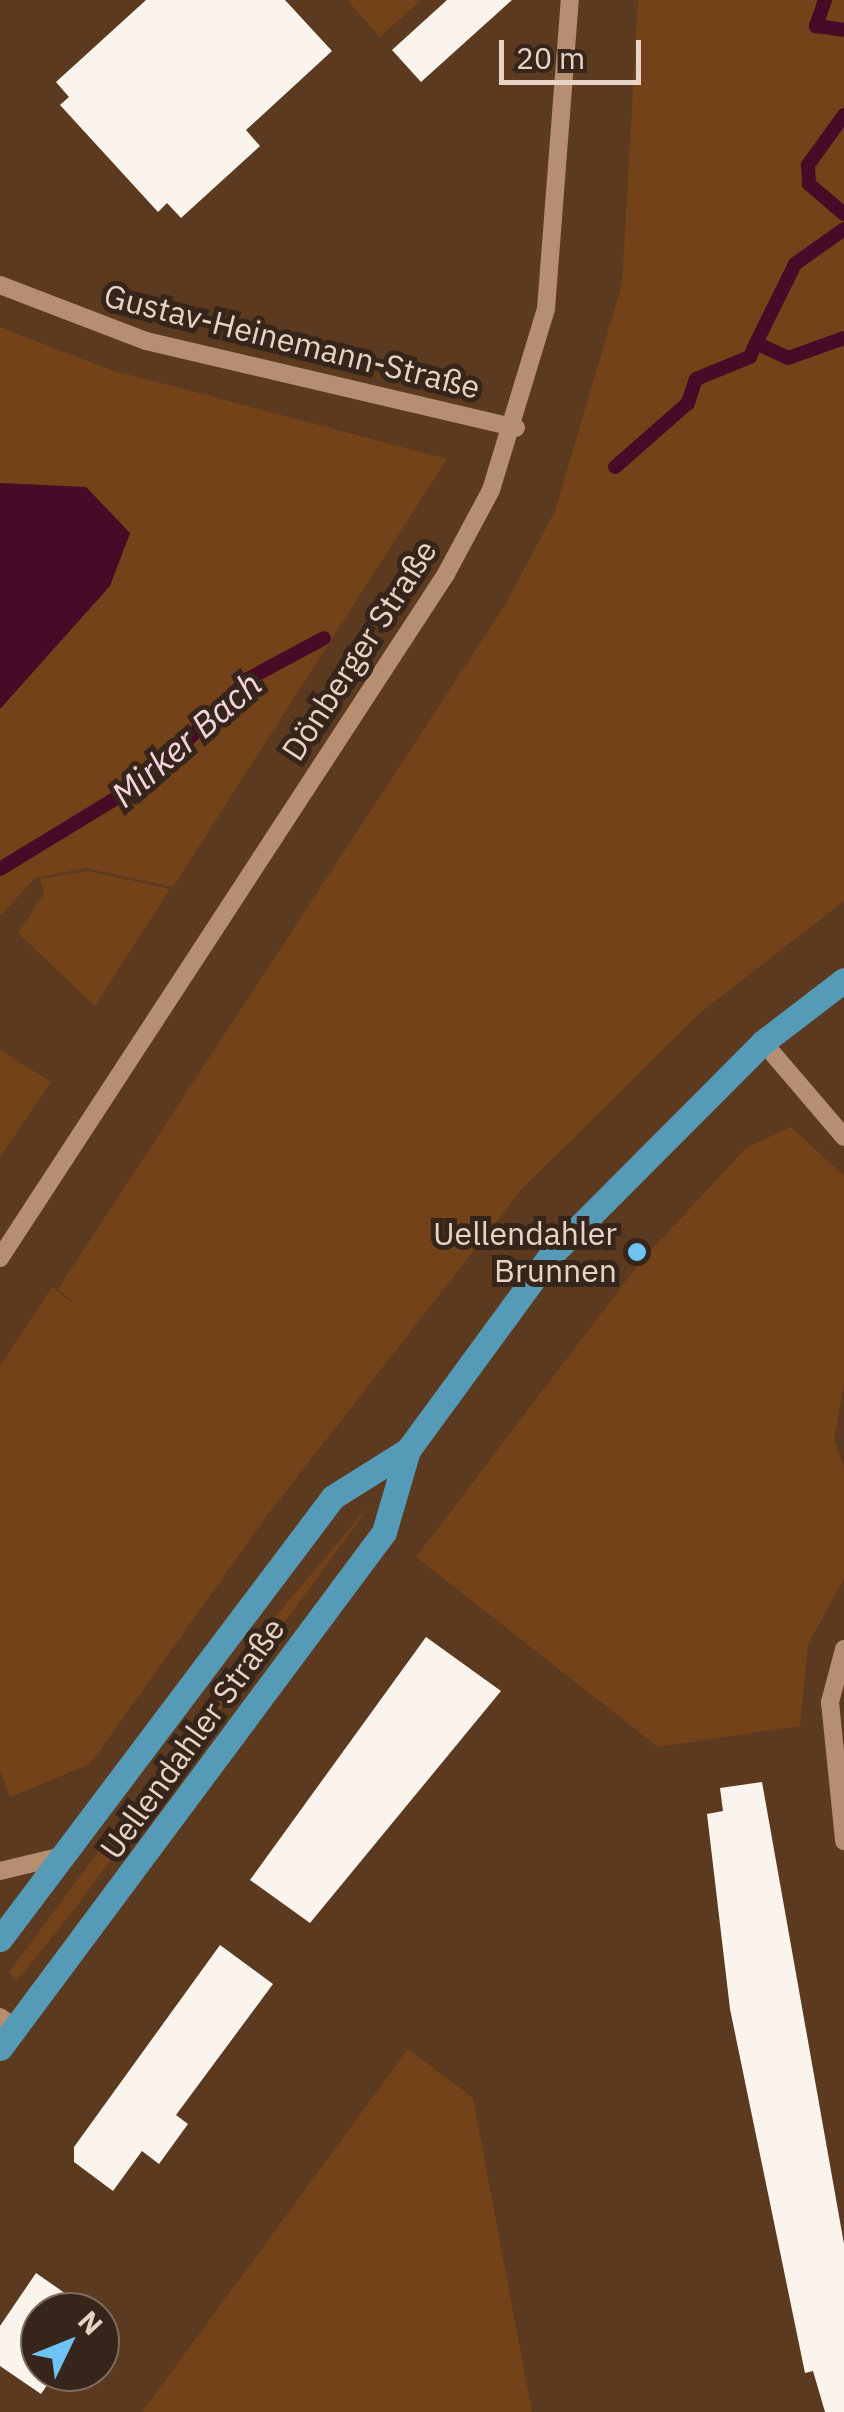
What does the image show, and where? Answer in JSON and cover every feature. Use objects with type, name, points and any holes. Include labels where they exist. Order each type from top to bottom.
[{"type":"main road","name":"Uellendahler Straße","points":[[6,2031],[384,1532],[408,1450],[580,1221],[763,1042],[844,980]]},
{"type":"main road","name":"Uellendahler Straße","points":[[0,1938],[332,1497],[408,1450]]},
{"type":"street","name":"Dönberger Straße","points":[[0,1258],[446,574],[516,428],[557,226],[570,0]]},
{"type":"street","name":"Gustav-Heinemann-Straße","points":[[0,285],[146,341],[516,428]]},
{"type":"street","points":[[763,1042],[844,1138]]},
{"type":"street","points":[[844,1649],[830,1702],[844,1840]]},
{"type":"street","points":[[0,1871],[58,1857]]},
{"type":"shaded area","points":[[347,0],[421,0],[380,37]]},
{"type":"shaded area","points":[[638,0],[844,0],[844,901],[701,1012],[521,1190],[269,1513],[90,1764],[10,1797],[0,1771],[0,1366],[52,1287],[81,1309],[58,1289],[505,605],[555,511],[622,284]]},
{"type":"shaded area","points":[[0,327],[108,369],[447,459],[173,887],[86,868],[35,878],[0,916],[0,709],[47,651],[11,487],[0,483]]},
{"type":"shaded area","points":[[0,483],[86,487],[130,533],[110,586],[0,709]]},
{"type":"shaded area","points":[[88,871],[170,889],[95,1006],[18,933],[44,894],[40,879]]},
{"type":"shaded area","points":[[0,1050],[51,1082],[0,1157]]},
{"type":"shaded area","points":[[791,1127],[844,1176],[844,1385],[834,1439],[844,1468],[844,1579],[808,1644],[800,1726],[658,1747],[416,1557],[641,1261],[747,1147]]},
{"type":"shaded area","points":[[374,1500],[77,1906],[17,1981],[9,1972],[258,1637]]},
{"type":"shaded area","points":[[408,2049],[473,2098],[532,2412],[142,2412]]},
{"type":"building","points":[[146,0],[285,0],[332,51],[246,130],[260,146],[181,218],[167,203],[158,212],[60,105],[69,97],[56,82]]},
{"type":"building","points":[[447,0],[512,0],[421,82],[392,50]]},
{"type":"building","points":[[426,1637],[501,1691],[310,1923],[250,1880]]},
{"type":"building","points":[[762,1782],[844,2244],[844,2412],[825,2412],[813,2371],[805,2373],[730,2009],[707,1814],[723,1811],[720,1788]]},
{"type":"building","points":[[220,1945],[273,1984],[176,2115],[188,2124],[159,2164],[142,2151],[113,2191],[74,2162],[74,2147]]},
{"type":"building","points":[[36,2273],[63,2292],[23,2292]]},
{"type":"building","points":[[20,2297],[20,2380],[0,2366],[0,2326]]},
{"type":"waterway","points":[[825,0],[816,26],[844,30]]},
{"type":"waterway","points":[[844,115],[808,165],[809,184],[844,214]]},
{"type":"waterway","points":[[756,343],[795,264],[844,229]]},
{"type":"waterway","name":"Mirker Bach","points":[[615,467],[688,403],[696,379],[750,357],[756,343],[788,358],[844,338]]},
{"type":"waterway","name":"Mirker Bach","points":[[0,869],[151,777],[248,679],[324,638]]},
{"type":"place","name":"Uellendahler Brunnen","points":[[637,1252]]}]
